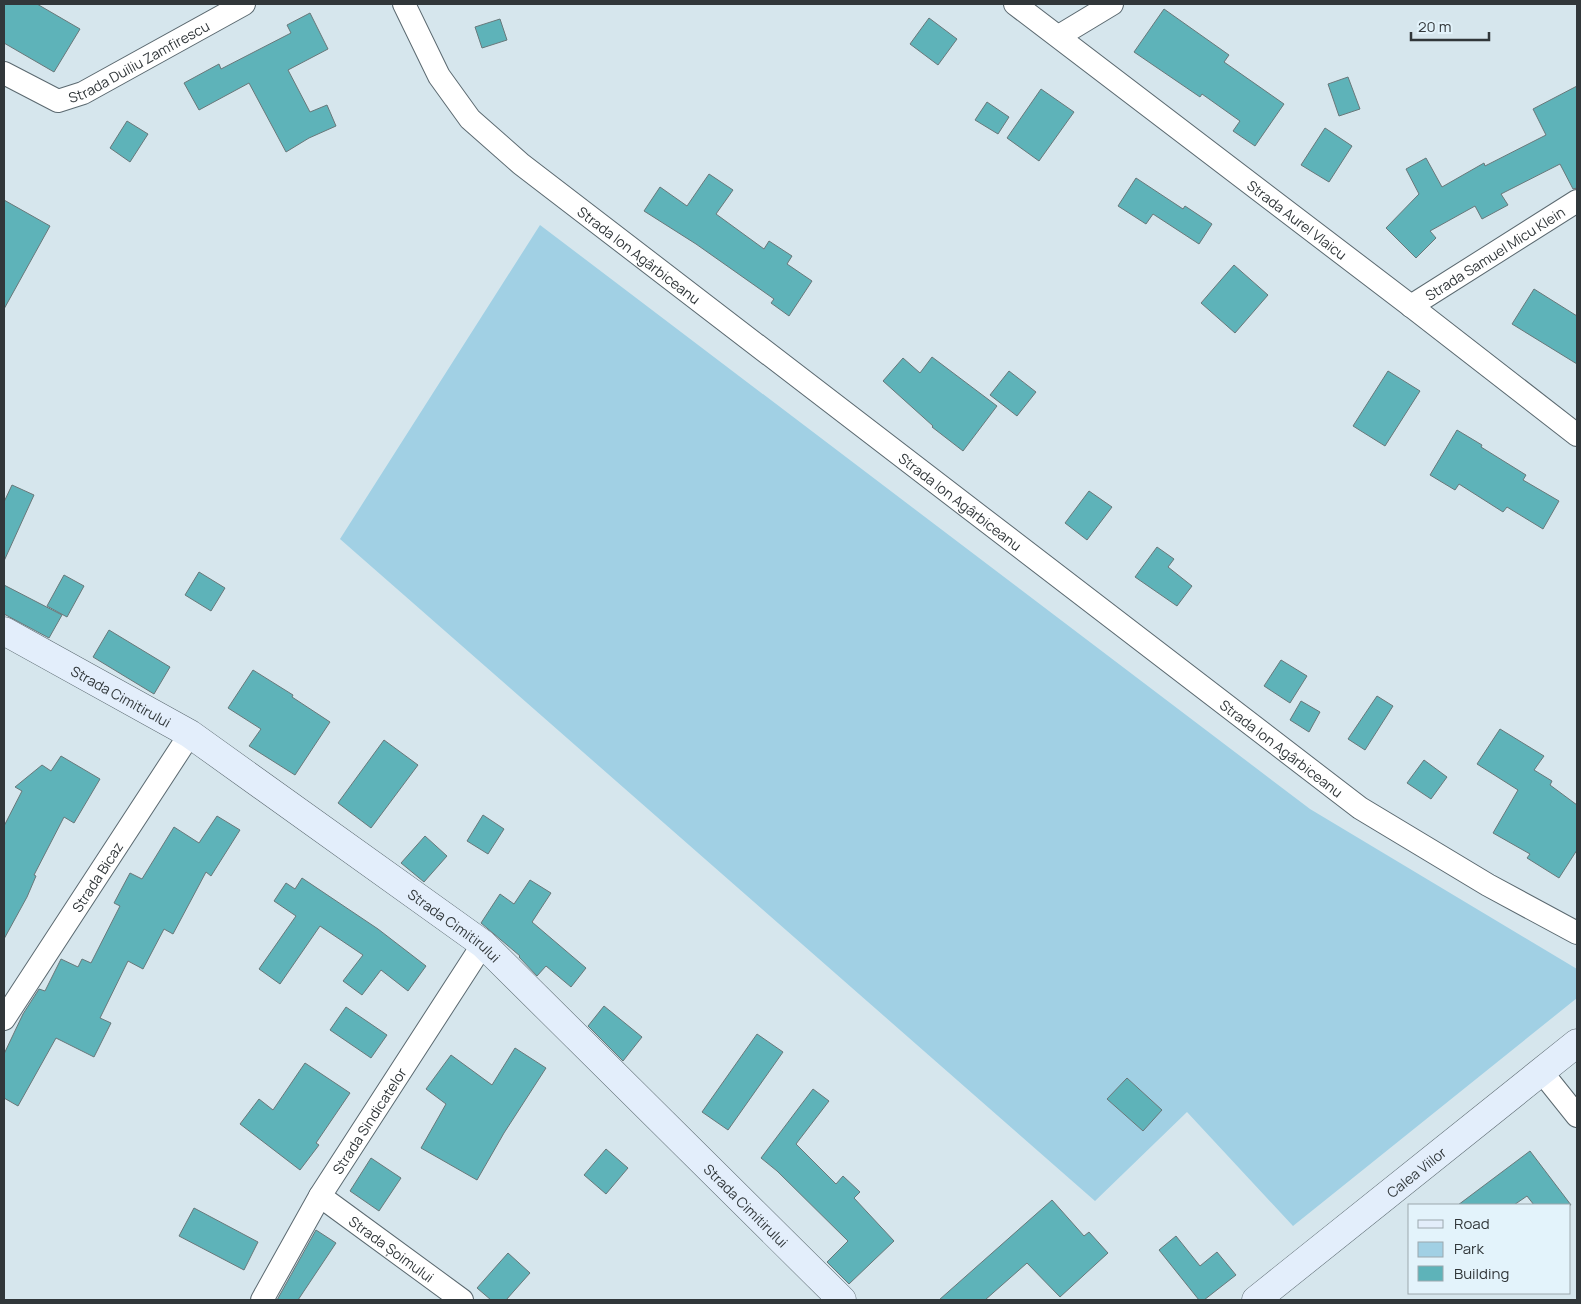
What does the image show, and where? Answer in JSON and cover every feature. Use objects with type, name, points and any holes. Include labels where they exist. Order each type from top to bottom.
[{"type":"street","name":"Strada Duiliu Zamfirescu","points":[[4,72],[58,101],[84,93],[244,4]]},
{"type":"street","name":"Strada Ion Agârbiceanu","points":[[404,4],[439,76],[470,119],[521,164],[1360,808],[1488,885],[1577,932]]},
{"type":"street","name":"Strada Aurel Vlaicu","points":[[1015,4],[1411,306],[1577,436]]},
{"type":"street","points":[[1059,36],[1112,4]]},
{"type":"street","name":"Strada Samuel Micu Klein","points":[[1411,306],[1577,201]]},
{"type":"street","name":"Strada Cimitirului","points":[[4,630],[190,734],[483,944],[842,1300]]},
{"type":"street","name":"Strada Bicaz","points":[[4,1019],[190,734]]},
{"type":"street","name":"Strada Sindicatelor","points":[[262,1300],[320,1196],[483,944]]},
{"type":"street","name":"Calea Viilor","points":[[1256,1300],[1577,1044]]},
{"type":"street","points":[[1541,1071],[1577,1116]]},
{"type":"street","name":"Strada Șoimului","points":[[320,1196],[462,1300]]},
{"type":"green space","points":[[540,225],[1310,809],[1577,969],[1577,998],[1293,1226],[1187,1112],[1095,1201],[340,539]]},
{"type":"building","points":[[4,4],[37,4],[80,29],[54,72],[4,43]]},
{"type":"building","points":[[1164,9],[1229,55],[1224,62],[1284,104],[1255,146],[1233,131],[1240,121],[1202,94],[1200,97],[1134,52]]},
{"type":"building","points":[[310,13],[328,49],[288,70],[310,112],[327,105],[336,126],[309,138],[286,152],[249,83],[199,110],[184,83],[219,64],[221,69],[291,33],[287,25]]},
{"type":"building","points":[[929,18],[957,39],[938,65],[910,44]]},
{"type":"building","points":[[500,19],[507,40],[482,48],[475,27]]},
{"type":"building","points":[[1348,77],[1360,109],[1339,116],[1328,84]]},
{"type":"building","points":[[1577,86],[1577,188],[1573,189],[1560,164],[1501,194],[1508,205],[1482,219],[1475,206],[1430,231],[1436,238],[1416,258],[1386,228],[1419,194],[1406,169],[1426,158],[1442,187],[1484,163],[1485,166],[1546,135],[1533,109]]},
{"type":"building","points":[[1041,89],[1074,112],[1039,161],[1007,138]]},
{"type":"building","points":[[987,102],[1009,117],[998,134],[975,120]]},
{"type":"building","points":[[127,121],[148,134],[130,162],[110,148]]},
{"type":"building","points":[[1325,128],[1352,146],[1329,182],[1301,165]]},
{"type":"building","points":[[709,174],[733,190],[716,214],[764,249],[769,241],[792,256],[787,264],[812,281],[789,316],[771,303],[774,299],[696,244],[644,211],[660,187],[687,206]]},
{"type":"building","points":[[1136,178],[1183,209],[1185,206],[1212,224],[1199,244],[1153,214],[1146,224],[1118,206]]},
{"type":"building","points":[[4,200],[50,226],[4,309]]},
{"type":"building","points":[[1234,265],[1268,295],[1235,333],[1201,303]]},
{"type":"building","points":[[1534,289],[1577,316],[1577,364],[1512,324]]},
{"type":"building","points":[[932,357],[997,406],[963,451],[932,427],[883,381],[903,358],[920,373]]},
{"type":"building","points":[[1009,371],[1036,392],[1017,416],[990,395]]},
{"type":"building","points":[[1388,371],[1420,391],[1385,446],[1353,426]]},
{"type":"building","points":[[1457,430],[1526,475],[1523,480],[1559,501],[1543,529],[1507,507],[1503,512],[1459,484],[1455,490],[1430,475]]},
{"type":"building","points":[[12,485],[34,495],[4,561],[4,502]]},
{"type":"building","points":[[1089,491],[1112,507],[1087,540],[1065,523]]},
{"type":"building","points":[[1157,547],[1174,559],[1168,567],[1192,586],[1177,606],[1135,577]]},
{"type":"building","points":[[199,572],[225,588],[211,611],[185,595]]},
{"type":"building","points":[[64,575],[84,586],[67,617],[47,606]]},
{"type":"building","points":[[4,585],[62,615],[49,638],[4,614]]},
{"type":"building","points":[[109,630],[170,667],[154,694],[93,657]]},
{"type":"building","points":[[1281,660],[1307,676],[1290,703],[1264,686]]},
{"type":"building","points":[[253,670],[293,695],[292,697],[330,722],[295,775],[249,746],[261,729],[228,708]]},
{"type":"building","points":[[1377,696],[1393,706],[1365,750],[1348,739]]},
{"type":"building","points":[[1301,701],[1320,712],[1309,732],[1290,720]]},
{"type":"building","points":[[1500,729],[1544,756],[1534,770],[1552,781],[1550,785],[1577,805],[1577,850],[1559,878],[1527,858],[1530,854],[1493,833],[1518,790],[1477,764]]},
{"type":"building","points":[[384,740],[418,765],[371,828],[338,803]]},
{"type":"building","points":[[61,756],[100,779],[74,823],[64,817],[34,875],[36,876],[27,897],[4,939],[4,826],[22,791],[15,787],[42,765],[51,771]]},
{"type":"building","points":[[1424,760],[1447,777],[1431,799],[1407,783]]},
{"type":"building","points":[[483,815],[504,829],[488,854],[467,841]]},
{"type":"building","points":[[217,816],[240,830],[211,876],[206,872],[173,934],[164,929],[143,969],[128,961],[100,1018],[111,1023],[94,1057],[56,1038],[18,1106],[4,1098],[4,1054],[23,1014],[39,989],[45,991],[61,959],[78,967],[82,959],[91,963],[120,906],[114,903],[130,873],[142,879],[174,827],[199,843]]},
{"type":"building","points":[[425,836],[447,856],[424,882],[401,863]]},
{"type":"building","points":[[302,878],[378,929],[426,966],[408,991],[381,970],[362,995],[343,981],[363,955],[320,926],[280,984],[259,969],[296,916],[274,901],[286,883],[295,889]]},
{"type":"building","points":[[530,880],[551,893],[532,922],[586,968],[571,987],[546,966],[537,976],[520,956],[481,923],[500,894],[514,904]]},
{"type":"building","points":[[604,1006],[642,1037],[623,1061],[588,1026]]},
{"type":"building","points":[[346,1007],[387,1035],[371,1058],[330,1030]]},
{"type":"building","points":[[757,1034],[783,1052],[728,1130],[702,1112]]},
{"type":"building","points":[[515,1048],[546,1068],[504,1133],[477,1180],[421,1148],[446,1104],[426,1089],[451,1055],[492,1085]]},
{"type":"building","points":[[305,1063],[350,1093],[316,1143],[319,1145],[300,1170],[240,1124],[259,1099],[273,1110]]},
{"type":"building","points":[[1127,1078],[1162,1110],[1143,1131],[1107,1099]]},
{"type":"building","points":[[813,1089],[829,1101],[796,1144],[836,1184],[843,1176],[860,1192],[854,1198],[894,1241],[849,1284],[827,1262],[848,1241],[777,1171],[761,1158]]},
{"type":"building","points":[[606,1149],[628,1168],[606,1194],[584,1175]]},
{"type":"building","points":[[1530,1151],[1570,1204],[1533,1204],[1527,1196],[1515,1204],[1459,1204]]},
{"type":"building","points":[[371,1158],[401,1178],[379,1211],[350,1191]]},
{"type":"building","points":[[1052,1200],[1084,1236],[1089,1232],[1108,1253],[1060,1297],[1027,1263],[985,1300],[939,1300]]},
{"type":"building","points":[[194,1208],[258,1242],[244,1270],[179,1236]]},
{"type":"building","points":[[316,1230],[336,1243],[298,1300],[277,1300]]},
{"type":"building","points":[[1176,1236],[1200,1266],[1217,1252],[1236,1275],[1204,1300],[1199,1300],[1159,1250]]},
{"type":"building","points":[[508,1253],[530,1273],[506,1300],[491,1300],[477,1288]]}]
